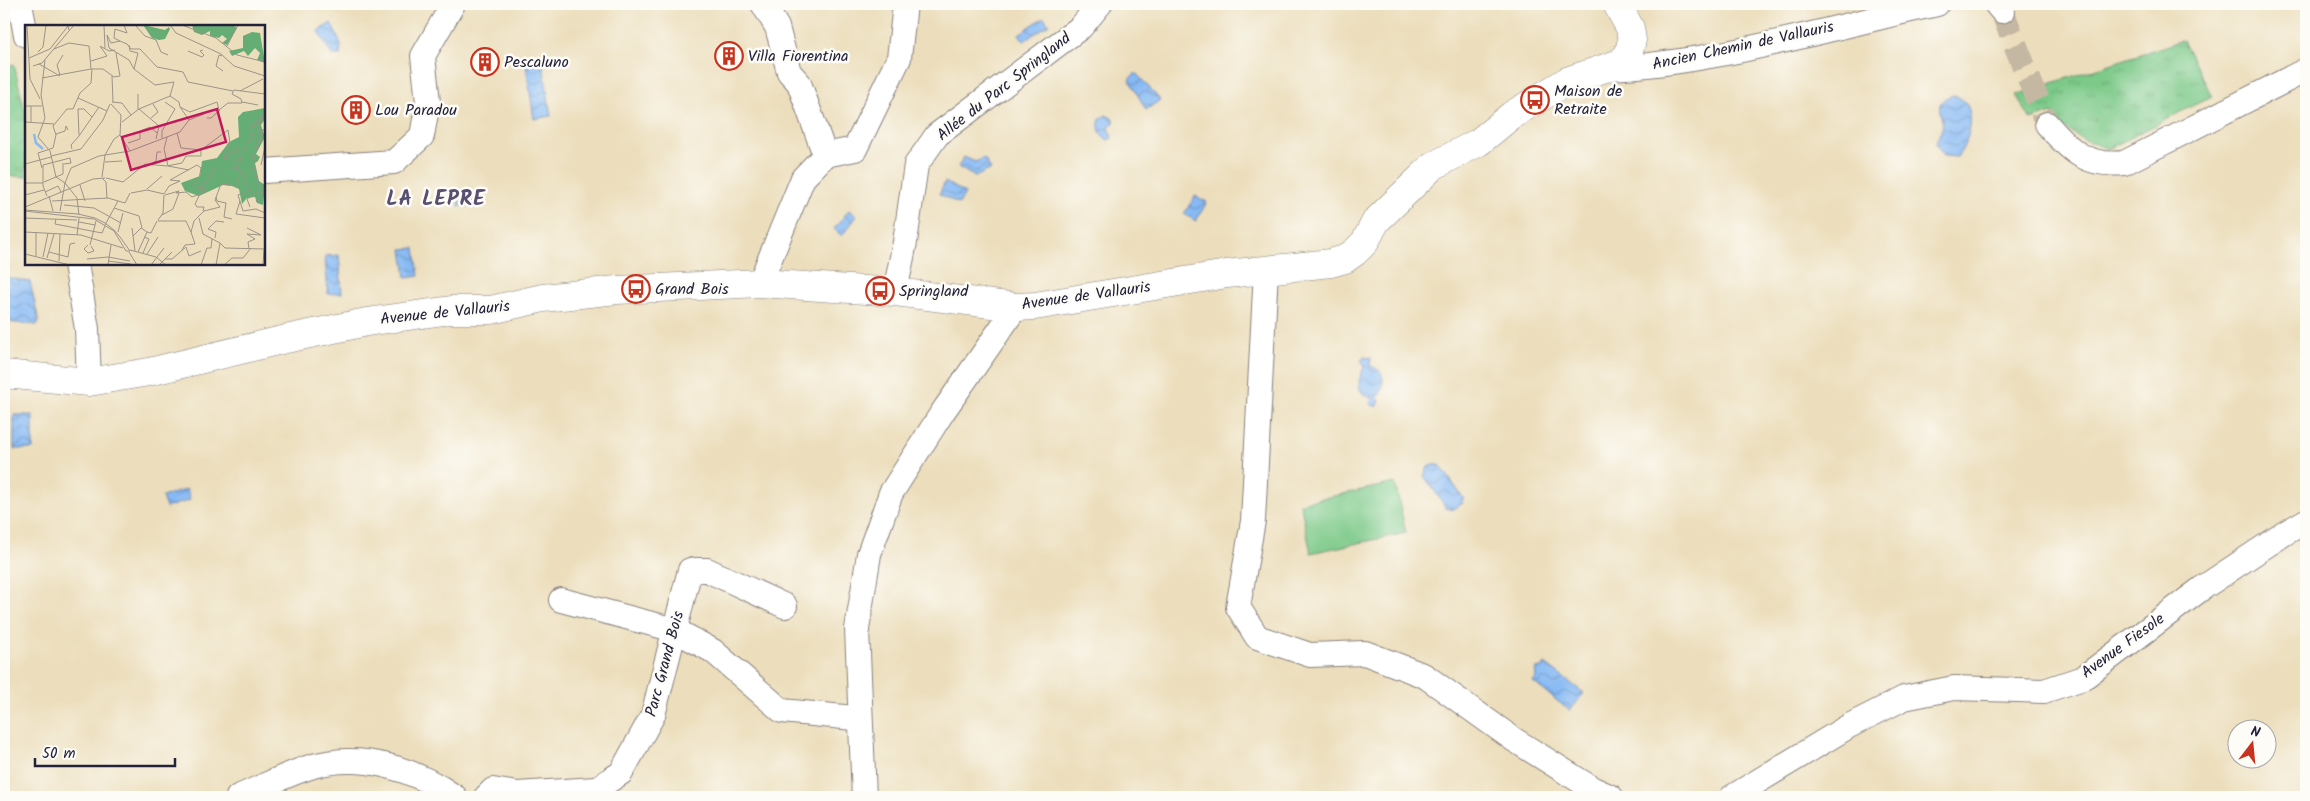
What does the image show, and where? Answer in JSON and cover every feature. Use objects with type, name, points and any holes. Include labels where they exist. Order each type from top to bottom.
[{"type":"main road","name":"Avenue de Vallauris","points":[[4,374],[89,382],[149,372],[286,339],[417,314],[451,310],[492,310],[543,298],[617,290],[760,283],[895,292],[1016,307],[1035,306],[1227,274],[1331,263],[1345,259],[1365,242],[1376,221],[1433,166],[1480,142],[1512,115],[1567,81],[1608,68],[1620,62],[1628,55],[1632,40],[1630,28],[1617,4]]},
{"type":"street","points":[[20,4],[25,30]]},
{"type":"street","points":[[265,171],[394,162],[422,136],[428,102],[424,56],[453,4]]},
{"type":"street","points":[[763,4],[777,27],[789,72],[799,83],[825,155]]},
{"type":"street","points":[[760,283],[804,178],[825,155],[855,149],[899,58],[905,4]]},
{"type":"street","name":"Allée du Parc Springland","points":[[895,292],[906,242],[916,165],[937,135],[1081,27],[1100,4]]},
{"type":"street","name":"Ancien Chemin de Vallauris","points":[[1608,68],[1648,67],[1734,50],[1936,4]]},
{"type":"street","points":[[2047,124],[2075,153],[2093,162],[2108,164],[2124,162],[2306,70]]},
{"type":"street","points":[[76,265],[88,329],[89,382]]},
{"type":"street","points":[[1266,270],[1254,521],[1238,608],[1257,637],[1310,655],[1365,653],[1425,676],[1513,739],[1593,789],[1611,797]]},
{"type":"street","points":[[864,797],[857,629],[869,554],[891,493],[942,413],[1016,307]]},
{"type":"street","name":"Avenue Fiesole","points":[[1732,797],[1849,726],[1904,698],[1954,688],[2044,690],[2083,678],[2201,589],[2306,521]]},
{"type":"street","name":"Parc Grand Bois","points":[[486,797],[494,790],[517,794],[596,789],[621,773],[653,715],[690,570],[707,570],[785,606]]},
{"type":"street","points":[[560,600],[675,630],[713,650],[782,711],[854,718]]},
{"type":"street","points":[[238,797],[313,766],[351,761],[384,764],[438,785],[455,797]]},
{"type":"green space","points":[[2183,40],[2212,96],[2108,149],[2069,131],[2052,113],[2031,120],[2016,95]]},
{"type":"green space","points":[[14,64],[25,112],[25,177],[4,175],[4,67]]},
{"type":"green space","points":[[1395,483],[1406,533],[1311,553],[1300,503]]},
{"type":"water","points":[[1044,17],[1049,24],[1024,41],[1019,34]]},
{"type":"water","points":[[331,23],[341,44],[340,55],[332,55],[318,31]]},
{"type":"water","points":[[542,58],[551,116],[534,119],[525,60]]},
{"type":"water","points":[[1136,73],[1160,100],[1146,110],[1129,79]]},
{"type":"water","points":[[1953,95],[1962,99],[1970,114],[1969,132],[1966,142],[1957,157],[1943,156],[1936,144],[1942,129],[1940,105],[1946,98]]},
{"type":"water","points":[[1106,115],[1114,119],[1114,123],[1109,128],[1112,138],[1108,140],[1101,134],[1099,128],[1100,119]]},
{"type":"water","points":[[964,157],[975,162],[984,158],[991,169],[975,177],[958,167]]},
{"type":"water","points":[[945,182],[965,193],[959,204],[939,194]]},
{"type":"water","points":[[484,192],[485,204],[459,206],[458,194]]},
{"type":"water","points":[[1195,196],[1207,202],[1196,221],[1184,214]]},
{"type":"water","points":[[849,210],[857,216],[842,236],[834,229]]},
{"type":"water","points":[[415,248],[419,276],[406,278],[402,249]]},
{"type":"water","points":[[339,255],[342,293],[328,294],[325,256]]},
{"type":"water","points":[[6,277],[30,282],[39,321],[37,325],[5,322]]},
{"type":"water","points":[[1364,357],[1371,358],[1370,366],[1379,371],[1383,378],[1381,391],[1379,396],[1376,396],[1380,401],[1377,407],[1370,404],[1372,398],[1362,393],[1360,389],[1359,380],[1365,366],[1361,361]]},
{"type":"water","points":[[14,415],[33,415],[33,449],[14,449]]},
{"type":"water","points":[[1440,465],[1464,499],[1461,500],[1463,503],[1451,510],[1450,508],[1447,509],[1424,476],[1428,467]]},
{"type":"water","points":[[187,489],[190,500],[166,508],[162,497]]},
{"type":"water","points":[[1545,664],[1584,693],[1570,711],[1533,682],[1536,677],[1535,669],[1542,668]]},
{"type":"tunnel","points":[[2002,11],[2047,124]]},
{"type":"place","name":"Villa Fiorentina","points":[[729,56]]},
{"type":"place","name":"Pescaluno","points":[[485,62]]},
{"type":"place","name":"Maison de Retraite","points":[[1535,100]]},
{"type":"place","name":"Lou Paradou","points":[[356,110]]},
{"type":"place","name":"Grand Bois","points":[[636,289]]},
{"type":"place","name":"Springland","points":[[880,291]]},
{"type":"district","name":"LA LEPRE","points":[[436,199]]}]
